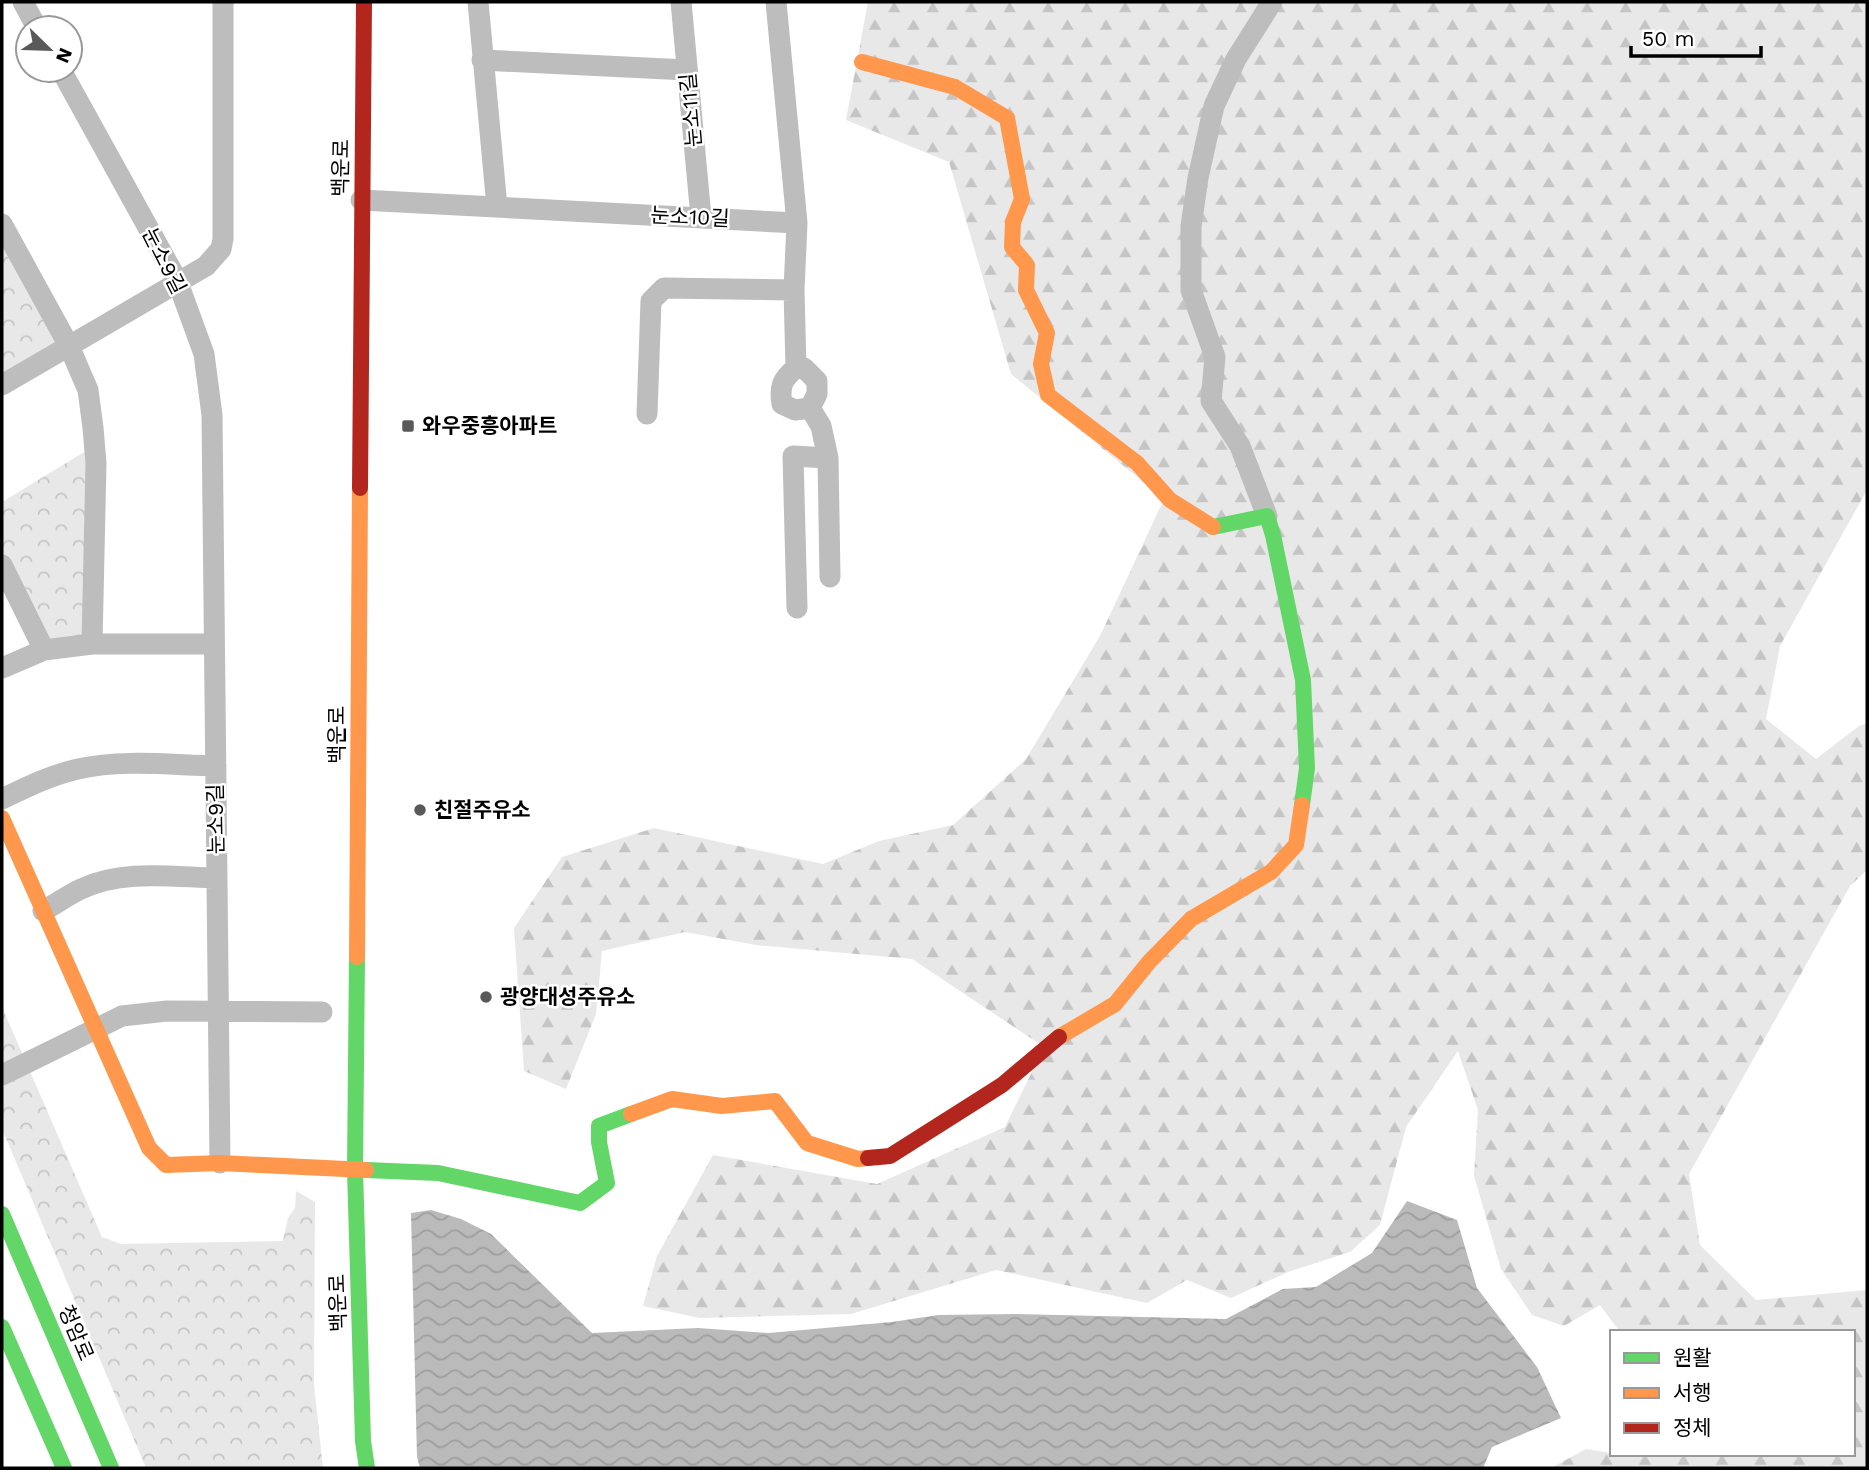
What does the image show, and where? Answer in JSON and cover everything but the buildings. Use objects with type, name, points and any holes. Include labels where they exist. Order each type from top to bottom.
[{"type":"street","points":[[2,385],[206,266],[221,249],[223,2]]},
{"type":"street","name":"백운로","points":[[364,2],[355,1170],[363,1441],[367,1468]]},
{"type":"street","points":[[478,2],[497,207]]},
{"type":"street","name":"눈소11길","points":[[681,2],[701,217]]},
{"type":"street","points":[[776,2],[797,223],[794,290],[796,368]]},
{"type":"street","points":[[2,818],[149,1148],[166,1165],[181,1167],[220,1164],[438,1173],[580,1203],[607,1183],[598,1142],[599,1126],[672,1099],[722,1106],[775,1101],[807,1143],[858,1159],[890,1156],[1002,1085],[1058,1038],[1115,1004],[1149,962],[1191,919],[1271,872],[1296,845],[1307,768],[1303,680],[1267,516],[1240,446],[1211,401],[1215,357],[1191,290],[1191,226],[1198,178],[1214,106],[1236,59],[1272,2]]},
{"type":"street","points":[[482,60],[687,70]]},
{"type":"street","points":[[862,62],[955,87],[1007,118],[1022,199],[1013,222],[1012,247],[1027,265],[1026,290],[1047,333],[1041,363],[1048,395],[1137,463],[1170,500],[1211,527],[1267,516]]},
{"type":"street","name":"눈소9길","points":[[69,84],[178,282],[204,354],[212,415],[220,1164]]},
{"type":"street","name":"눈소10길","points":[[361,200],[797,223]]},
{"type":"street","points":[[2,224],[69,346],[88,390],[96,463],[92,644]]},
{"type":"street","points":[[647,414],[651,301],[664,288],[794,290]]},
{"type":"street","points":[[796,368],[804,368],[817,381],[817,394],[810,408],[795,410],[782,404],[779,389],[785,376],[796,368]]},
{"type":"street","points":[[810,408],[821,426],[828,458],[830,577]]},
{"type":"street","points":[[797,608],[793,456],[828,458]]},
{"type":"street","points":[[2,565],[44,650]]},
{"type":"street","points":[[2,668],[44,650],[92,644],[214,644]]},
{"type":"street","points":[[2,799],[44,779],[115,763],[216,766]]},
{"type":"street","points":[[43,911],[82,888],[106,880],[131,877],[217,878]]},
{"type":"street","points":[[2,1075],[122,1016],[218,1011],[322,1012]]},
{"type":"street","name":"청암로","points":[[2,1214],[111,1468]]},
{"type":"street","points":[[2,1327],[64,1468]]},
{"type":"green space","points":[[868,2],[1867,2],[1867,490],[1780,646],[1766,719],[1816,759],[1859,726],[1867,723],[1867,870],[1850,886],[1689,1174],[1700,1245],[1756,1300],[1867,1290],[1867,1468],[1551,1468],[1586,1449],[1610,1453],[1610,1456],[1855,1456],[1855,1330],[1619,1330],[1600,1305],[1564,1326],[1532,1315],[1501,1269],[1474,1176],[1478,1110],[1458,1051],[1406,1127],[1380,1225],[1350,1252],[1288,1272],[1231,1298],[1187,1280],[1147,1303],[996,1270],[851,1314],[700,1318],[643,1306],[657,1256],[713,1155],[877,1184],[1005,1127],[1044,1047],[912,959],[756,945],[685,932],[602,951],[596,1014],[566,1089],[524,1071],[514,928],[562,857],[654,828],[823,864],[879,841],[953,825],[1026,759],[1100,636],[1164,499],[1011,374],[949,162],[846,120]]},
{"type":"green space","points":[[2,224],[69,346],[2,385]]},
{"type":"green space","points":[[94,446],[92,644],[44,650],[2,565],[2,502]]},
{"type":"green space","points":[[2,1007],[102,1237],[121,1244],[283,1241],[288,1218],[295,1208],[296,1191],[315,1202],[314,1385],[323,1468],[146,1468],[2,1129]]},
{"type":"water","points":[[1407,1201],[1457,1220],[1477,1288],[1537,1367],[1561,1418],[1492,1447],[1483,1468],[420,1468],[417,1457],[411,1213],[431,1210],[461,1219],[491,1234],[592,1333],[698,1328],[769,1333],[938,1315],[1226,1319],[1283,1289],[1316,1287],[1372,1253]]},
{"type":"traffic: fast","points":[[1213,527],[1267,516],[1303,680],[1307,768],[1302,805]]},
{"type":"traffic: fast","points":[[357,957],[355,1170],[363,1441],[367,1468]]},
{"type":"traffic: fast","points":[[366,1170],[438,1173],[580,1203],[607,1183],[599,1142],[599,1126],[631,1114]]},
{"type":"traffic: fast","points":[[2,1214],[111,1468]]},
{"type":"traffic: fast","points":[[2,1327],[64,1468]]},
{"type":"traffic: slow","points":[[862,62],[955,87],[1007,118],[1022,199],[1013,222],[1012,247],[1027,265],[1026,290],[1047,333],[1041,364],[1048,395],[1137,463],[1170,500],[1213,527]]},
{"type":"traffic: slow","points":[[357,957],[360,488]]},
{"type":"traffic: slow","points":[[1059,1037],[1115,1004],[1149,962],[1191,919],[1271,872],[1296,845],[1302,805]]},
{"type":"traffic: slow","points":[[2,818],[149,1148],[166,1165],[220,1163],[366,1170]]},
{"type":"traffic: slow","points":[[631,1114],[672,1099],[722,1106],[775,1101],[807,1143],[858,1159],[868,1158]]},
{"type":"traffic: jam","points":[[360,488],[364,2]]},
{"type":"traffic: jam","points":[[868,1158],[890,1156],[1002,1085],[1059,1037]]},
{"type":"place","name":"와우중흥아파트","points":[[408,426]]},
{"type":"place","name":"친절주유소","points":[[420,810]]},
{"type":"place","name":"광양대성주유소","points":[[486,997]]}]
